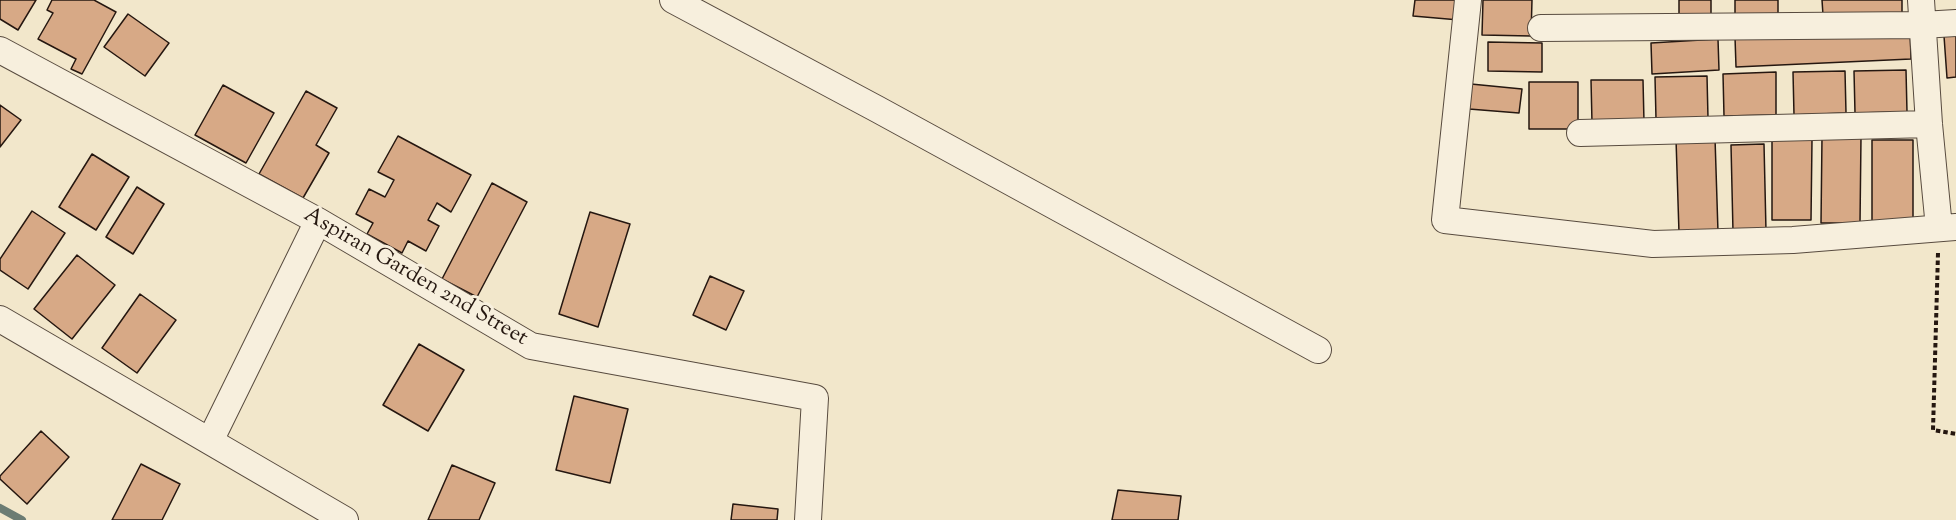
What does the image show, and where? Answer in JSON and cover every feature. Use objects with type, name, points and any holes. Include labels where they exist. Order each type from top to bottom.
[{"type":"street","points":[[673,0],[878,109],[1318,350]]},
{"type":"street","points":[[1468,0],[1445,220],[1653,244],[1793,240],[1947,228],[1929,124],[1921,12]]},
{"type":"street","points":[[1541,28],[1921,12],[1956,23]]},
{"type":"street","name":"Aspiran Garden 2nd Street","points":[[0,50],[318,221],[531,346],[815,398],[808,520]]},
{"type":"street","points":[[1580,133],[1929,124]]},
{"type":"street","points":[[210,441],[318,221]]},
{"type":"street","points":[[0,319],[345,520]]},
{"type":"path","points":[[1947,228],[1933,430],[1956,434]]},
{"type":"building","points":[[0,0],[36,0],[18,30],[0,19]]},
{"type":"building","points":[[52,0],[94,0],[116,12],[82,74],[71,69],[76,59],[38,39],[53,13],[47,10]]},
{"type":"building","points":[[1415,0],[1461,0],[1459,20],[1413,16]]},
{"type":"building","points":[[1483,0],[1532,0],[1531,36],[1482,35]]},
{"type":"building","points":[[1679,0],[1711,0],[1711,18],[1679,18]]},
{"type":"building","points":[[1735,0],[1778,0],[1778,14],[1735,14]]},
{"type":"building","points":[[1822,0],[1902,0],[1902,13],[1823,15]]},
{"type":"building","points":[[128,14],[169,43],[145,76],[104,47]]},
{"type":"building","points":[[1910,29],[1911,59],[1736,67],[1735,37]]},
{"type":"building","points":[[1956,35],[1956,77],[1947,78],[1944,36]]},
{"type":"building","points":[[1718,39],[1719,70],[1652,74],[1651,43]]},
{"type":"building","points":[[1488,42],[1542,43],[1542,72],[1488,71]]},
{"type":"building","points":[[1906,70],[1907,112],[1855,113],[1854,71]]},
{"type":"building","points":[[1845,71],[1846,113],[1794,115],[1793,72]]},
{"type":"building","points":[[1776,72],[1776,115],[1724,116],[1723,74]]},
{"type":"building","points":[[1707,76],[1708,118],[1656,119],[1655,77]]},
{"type":"building","points":[[1591,80],[1643,80],[1644,122],[1592,123]]},
{"type":"building","points":[[1529,82],[1578,82],[1578,129],[1529,129]]},
{"type":"building","points":[[1471,84],[1522,89],[1519,113],[1469,109]]},
{"type":"building","points":[[223,85],[274,113],[246,163],[195,135]]},
{"type":"building","points":[[306,91],[337,108],[316,145],[329,153],[303,198],[259,174]]},
{"type":"building","points":[[0,105],[21,120],[0,147]]},
{"type":"building","points":[[398,136],[471,175],[451,212],[437,203],[428,220],[439,226],[426,251],[408,241],[402,253],[367,234],[373,223],[356,214],[369,189],[385,197],[394,180],[378,172]]},
{"type":"building","points":[[1822,137],[1861,137],[1860,223],[1821,223]]},
{"type":"building","points":[[1715,138],[1718,232],[1679,233],[1676,139]]},
{"type":"building","points":[[1772,139],[1812,140],[1811,220],[1772,220]]},
{"type":"building","points":[[1872,140],[1913,140],[1913,222],[1872,222]]},
{"type":"building","points":[[1764,144],[1766,231],[1733,232],[1731,145]]},
{"type":"building","points":[[92,154],[129,177],[96,230],[59,207]]},
{"type":"building","points":[[492,183],[527,202],[477,297],[442,279]]},
{"type":"building","points":[[137,187],[164,204],[133,254],[106,237]]},
{"type":"building","points":[[32,211],[65,233],[28,289],[0,270],[0,259]]},
{"type":"building","points":[[590,212],[630,224],[598,327],[559,314]]},
{"type":"building","points":[[77,255],[115,285],[72,339],[34,309]]},
{"type":"building","points":[[710,276],[744,291],[726,330],[693,315]]},
{"type":"building","points":[[140,294],[176,320],[137,373],[102,348]]},
{"type":"building","points":[[419,344],[464,370],[428,431],[383,405]]},
{"type":"building","points":[[574,396],[628,409],[610,483],[556,470]]},
{"type":"building","points":[[41,431],[69,457],[27,504],[0,479],[0,476]]},
{"type":"building","points":[[141,464],[180,484],[162,520],[112,520]]},
{"type":"building","points":[[452,465],[495,483],[479,520],[428,520]]},
{"type":"building","points":[[1118,490],[1181,496],[1178,520],[1112,520]]},
{"type":"building","points":[[733,504],[778,509],[777,520],[731,520]]},
{"type":"waterway","points":[[0,508],[22,520]]}]
